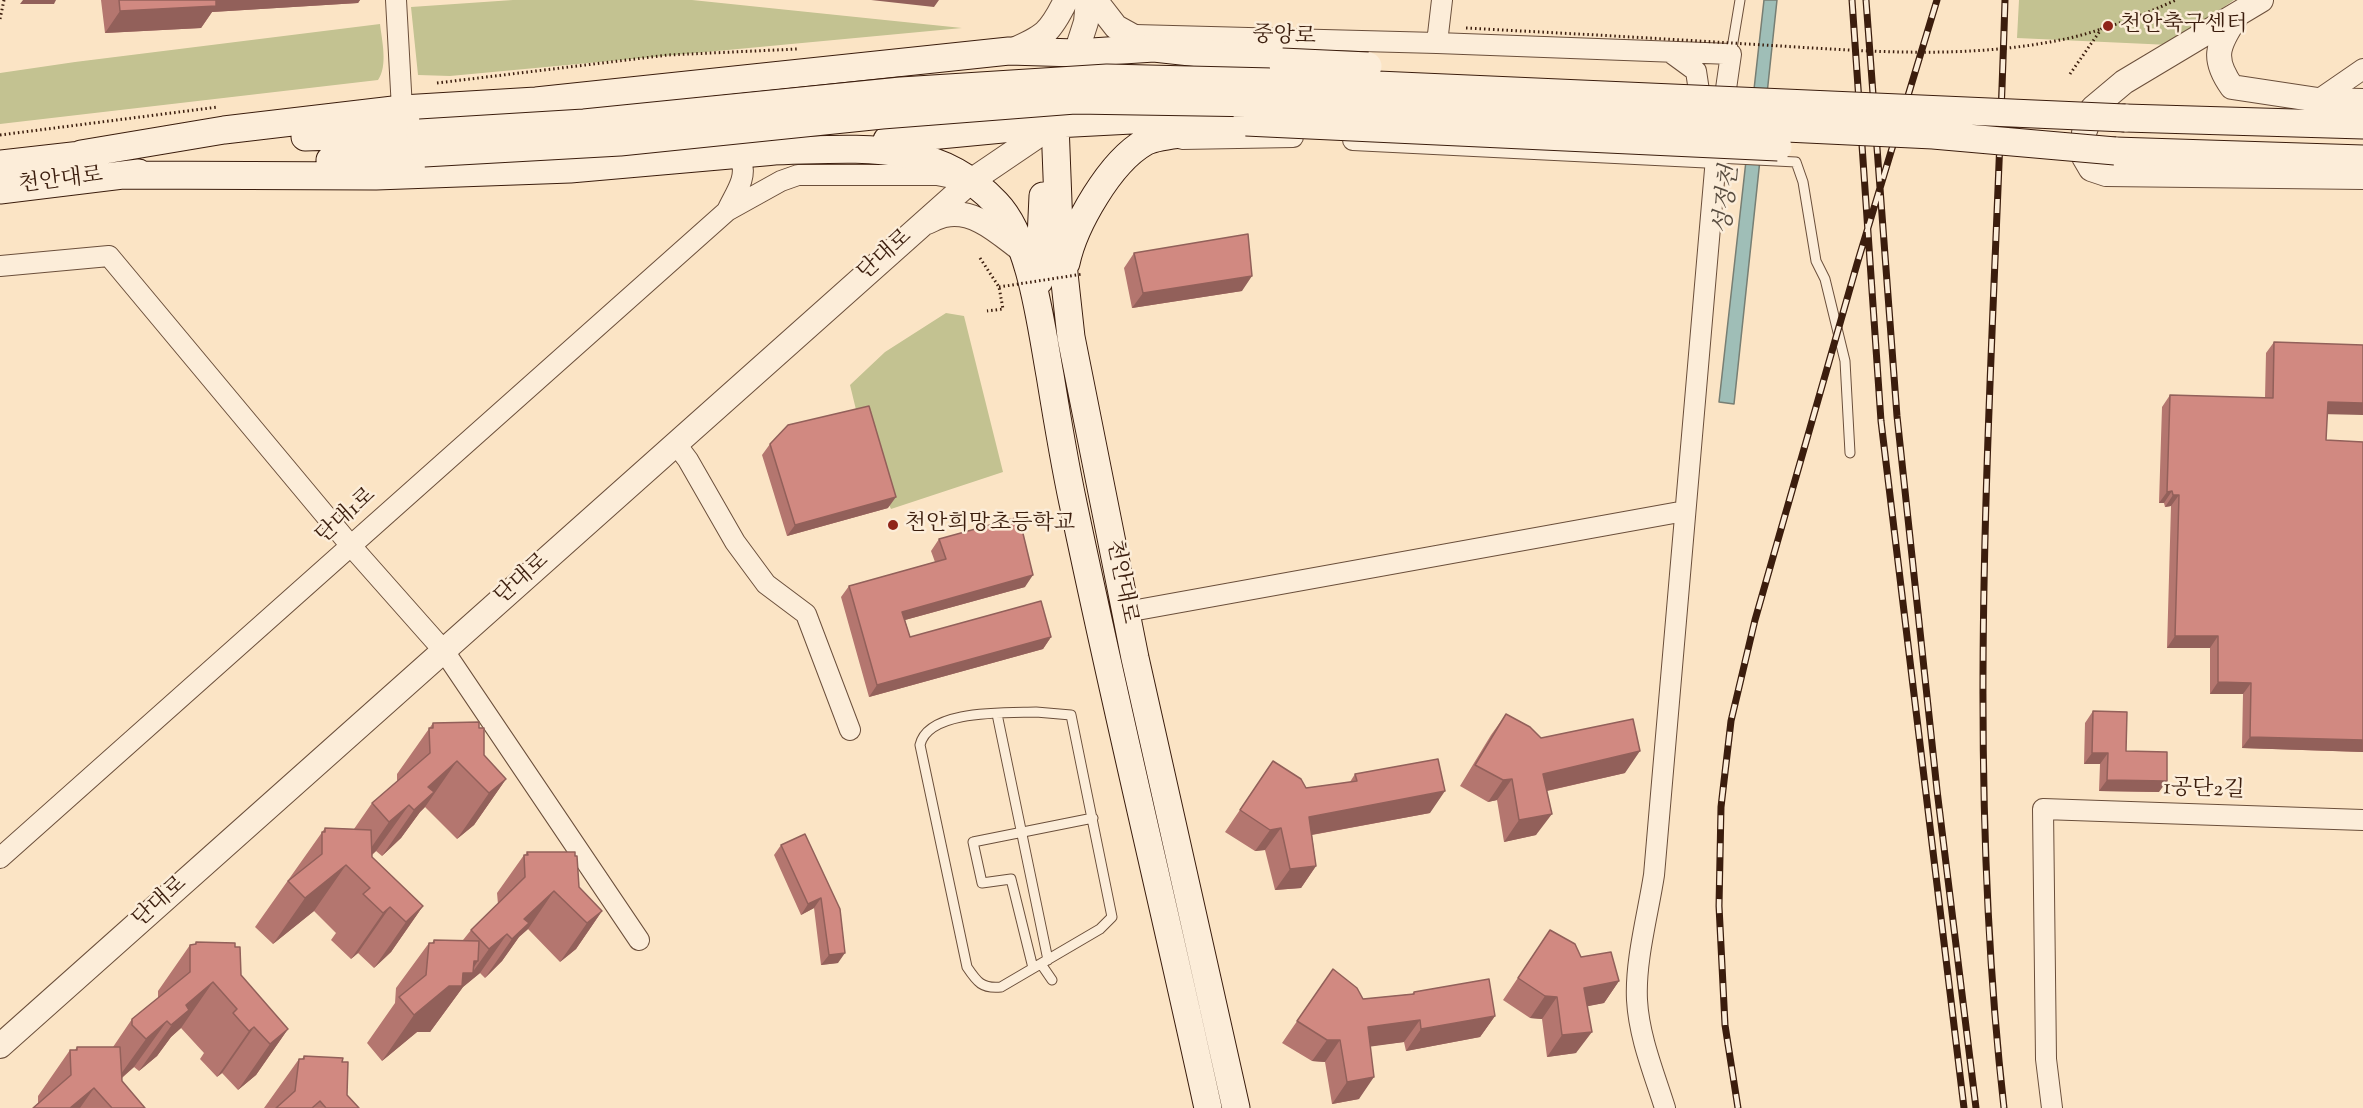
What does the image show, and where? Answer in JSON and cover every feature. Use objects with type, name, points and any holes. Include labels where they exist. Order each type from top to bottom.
[{"type":"main road","points":[[81,154],[224,130],[402,109],[536,101],[1009,51],[1076,53],[1154,48],[1282,62],[1999,96],[2355,125]]},
{"type":"main road","name":"천안대로","points":[[1076,53],[1055,124],[1059,228],[1073,274],[1071,337],[1126,612],[1236,1108]]},
{"type":"main road","points":[[123,175],[584,123],[901,91],[1107,78],[1343,84],[2102,117],[2355,125]]},
{"type":"main road","points":[[81,154],[313,136],[422,143],[620,142],[882,115],[1075,100],[1262,103],[1910,134],[2115,151]]},
{"type":"main road","points":[[123,175],[376,176],[570,169],[1055,124],[1151,119],[1902,153],[2115,151],[2363,159]]},
{"type":"main road","points":[[1073,274],[1070,245],[1087,209],[1106,180],[1146,141],[1246,122]]},
{"type":"main road","points":[[1039,309],[1039,247],[1044,189],[1055,124]]},
{"type":"main road","points":[[769,151],[876,149],[918,154],[956,171],[997,203],[1017,234],[1039,309]]},
{"type":"main road","name":"천안대로","points":[[0,164],[81,154]]},
{"type":"main road","name":"천안대로","points":[[0,190],[123,175]]},
{"type":"main road","name":"천안대로","points":[[1039,309],[1072,500],[1208,1108]]},
{"type":"street","points":[[396,0],[402,109]]},
{"type":"street","points":[[1009,51],[1037,40],[1054,25],[1068,0]]},
{"type":"street","points":[[1068,0],[1067,21],[1076,53]]},
{"type":"street","points":[[1076,53],[1086,22],[1088,0]]},
{"type":"street","points":[[1095,0],[1116,27],[1154,48]]},
{"type":"street","points":[[1437,43],[1443,0]]},
{"type":"street","points":[[2260,0],[2124,82],[2093,108],[2084,132],[2084,157],[2091,169],[2106,174],[2363,177]]},
{"type":"street","points":[[2238,15],[2220,43],[2220,69],[2232,87],[2318,100],[2363,101]]},
{"type":"street","name":"중앙로","points":[[1130,34],[1731,54]]},
{"type":"street","points":[[1670,52],[1696,71],[1702,111],[1716,158]]},
{"type":"street","points":[[1665,1108],[1642,1036],[1637,999],[1640,958],[1654,875],[1716,158],[1731,54]]},
{"type":"street","points":[[2318,100],[2363,69]]},
{"type":"street","points":[[1664,156],[1695,135],[1702,111]]},
{"type":"street","name":"단대로","points":[[0,1046],[971,181],[1055,124]]},
{"type":"street","points":[[1146,141],[1273,136],[1716,158]]},
{"type":"street","points":[[727,155],[741,160],[744,169],[742,181],[727,211]]},
{"type":"street","points":[[727,211],[781,181],[798,175],[937,175],[971,181]]},
{"type":"street","name":"단대1로","points":[[0,858],[727,211]]},
{"type":"street","points":[[922,225],[945,215],[969,215],[991,227],[1022,250]]},
{"type":"street","points":[[0,266],[109,256],[351,546],[444,651],[639,940]]},
{"type":"street","points":[[675,444],[688,460],[735,542],[766,584],[806,614],[850,730]]},
{"type":"street","points":[[1126,612],[1685,511]]},
{"type":"street","name":"1공단2길","points":[[2052,1108],[2046,1059],[2043,809],[2363,820]]},
{"type":"lane","points":[[1731,54],[1740,0]]},
{"type":"lane","points":[[1716,158],[1797,162],[1803,183],[1816,261],[1825,279],[1845,361],[1850,453]]},
{"type":"lane","points":[[1036,712],[1071,715],[1112,917],[1100,928],[1001,987],[990,988],[978,984],[967,967],[920,744],[922,736],[933,727],[946,721],[974,714],[997,714],[1036,712]]},
{"type":"lane","points":[[997,714],[1021,832],[1040,964]]},
{"type":"lane","points":[[1052,980],[1040,964],[1011,879],[982,883],[973,842],[1093,818]]},
{"type":"path","points":[[0,19],[4,0]]},
{"type":"path","points":[[1466,28],[1928,52],[1999,49],[2073,37],[2176,0]]},
{"type":"path","points":[[2070,74],[2102,28]]},
{"type":"path","points":[[436,83],[668,55],[798,49]]},
{"type":"path","points":[[0,135],[225,106]]},
{"type":"path","points":[[980,258],[999,286],[1003,309],[987,311]]},
{"type":"path","points":[[999,286],[1073,274]]},
{"type":"shaded area","points":[[513,0],[692,0],[962,28],[450,76],[418,75],[411,7]]},
{"type":"shaded area","name":"천안축구센터","points":[[2019,0],[2234,0],[2170,45],[2017,38]]},
{"type":"shaded area","points":[[380,24],[384,61],[378,80],[0,124],[0,73]]},
{"type":"shaded area","points":[[946,313],[964,316],[1003,472],[891,509],[869,463],[850,385],[885,352]]},
{"type":"water","points":[[1764,0],[1777,0],[1734,404],[1719,402]]},
{"type":"building","points":[[119,0],[216,0],[216,6],[120,11]]},
{"type":"building","points":[[1248,234],[1252,276],[1143,293],[1134,253]]},
{"type":"building","points":[[2274,342],[2363,345],[2363,403],[2328,402],[2326,440],[2363,442],[2363,740],[2250,737],[2251,683],[2218,682],[2218,636],[2175,636],[2179,495],[2173,495],[2172,491],[2167,492],[2170,395],[2273,398]]},
{"type":"building","points":[[869,406],[896,497],[795,525],[770,444],[788,425]]},
{"type":"building","points":[[1019,517],[1033,575],[902,612],[910,637],[1041,601],[1051,637],[877,685],[849,586],[946,559],[939,539]]},
{"type":"building","points":[[2093,711],[2127,712],[2126,751],[2167,752],[2167,781],[2107,780],[2108,753],[2092,753]]},
{"type":"building","points":[[1506,714],[1530,727],[1541,738],[1633,719],[1640,751],[1543,774],[1552,814],[1519,820],[1512,779],[1503,780],[1475,765]]},
{"type":"building","points":[[479,722],[479,728],[484,728],[484,755],[506,779],[489,793],[457,761],[428,787],[434,792],[414,810],[409,805],[389,822],[372,803],[430,753],[429,728],[433,728],[433,723]]},
{"type":"building","points":[[1438,759],[1445,791],[1309,817],[1316,866],[1290,869],[1281,828],[1270,830],[1240,810],[1273,761],[1301,779],[1306,788],[1357,781],[1355,774]]},
{"type":"building","points":[[325,828],[371,830],[372,857],[423,906],[406,922],[390,907],[383,913],[363,894],[370,888],[346,865],[305,898],[288,881],[322,854],[322,832],[325,832]]},
{"type":"building","points":[[805,834],[840,909],[845,953],[829,955],[821,898],[808,904],[781,845]]},
{"type":"building","points":[[527,852],[575,852],[579,887],[602,911],[587,923],[554,891],[524,919],[529,923],[512,939],[507,934],[489,949],[471,930],[525,877],[524,855],[528,855]]},
{"type":"building","points":[[1550,930],[1575,944],[1581,957],[1611,952],[1619,981],[1584,988],[1592,1032],[1562,1035],[1557,997],[1545,996],[1518,978]]},
{"type":"building","points":[[434,940],[479,941],[478,961],[474,961],[473,973],[463,973],[462,986],[449,986],[414,1015],[399,997],[426,975],[429,943],[434,943]]},
{"type":"building","points":[[196,942],[235,943],[235,947],[240,947],[241,975],[288,1029],[270,1044],[254,1027],[249,1031],[233,1013],[237,1009],[213,982],[186,1005],[189,1010],[171,1025],[167,1021],[146,1039],[132,1025],[132,1019],[190,972],[190,945]]},
{"type":"building","points":[[1333,969],[1357,988],[1363,999],[1414,994],[1414,992],[1489,979],[1495,1016],[1421,1029],[1420,1020],[1368,1027],[1374,1077],[1347,1082],[1340,1040],[1327,1040],[1297,1021]]},
{"type":"building","points":[[77,1047],[120,1047],[122,1081],[145,1108],[112,1108],[94,1088],[70,1108],[33,1108],[71,1075],[70,1050],[77,1050]]},
{"type":"building","points":[[304,1056],[343,1058],[342,1062],[348,1062],[347,1095],[359,1108],[326,1108],[320,1101],[312,1108],[276,1108],[295,1091],[299,1059],[304,1059]]},
{"type":"railway","points":[[1852,0],[1881,421],[1964,1108]]},
{"type":"railway","points":[[1866,0],[1897,416],[1937,790],[1976,1108]]},
{"type":"railway","points":[[1738,1108],[1725,1025],[1719,906],[1721,807],[1731,721],[1755,620],[1857,264],[1937,0]]},
{"type":"railway","points":[[2004,1108],[1992,970],[1985,832],[1983,693],[1989,416],[2005,0]]},
{"type":"place","name":"천안축구센터","points":[[2108,26]]},
{"type":"place","name":"천안희망초등학교","points":[[893,525]]},
{"type":"water label","name":"성정천","points":[[1729,200]]}]
